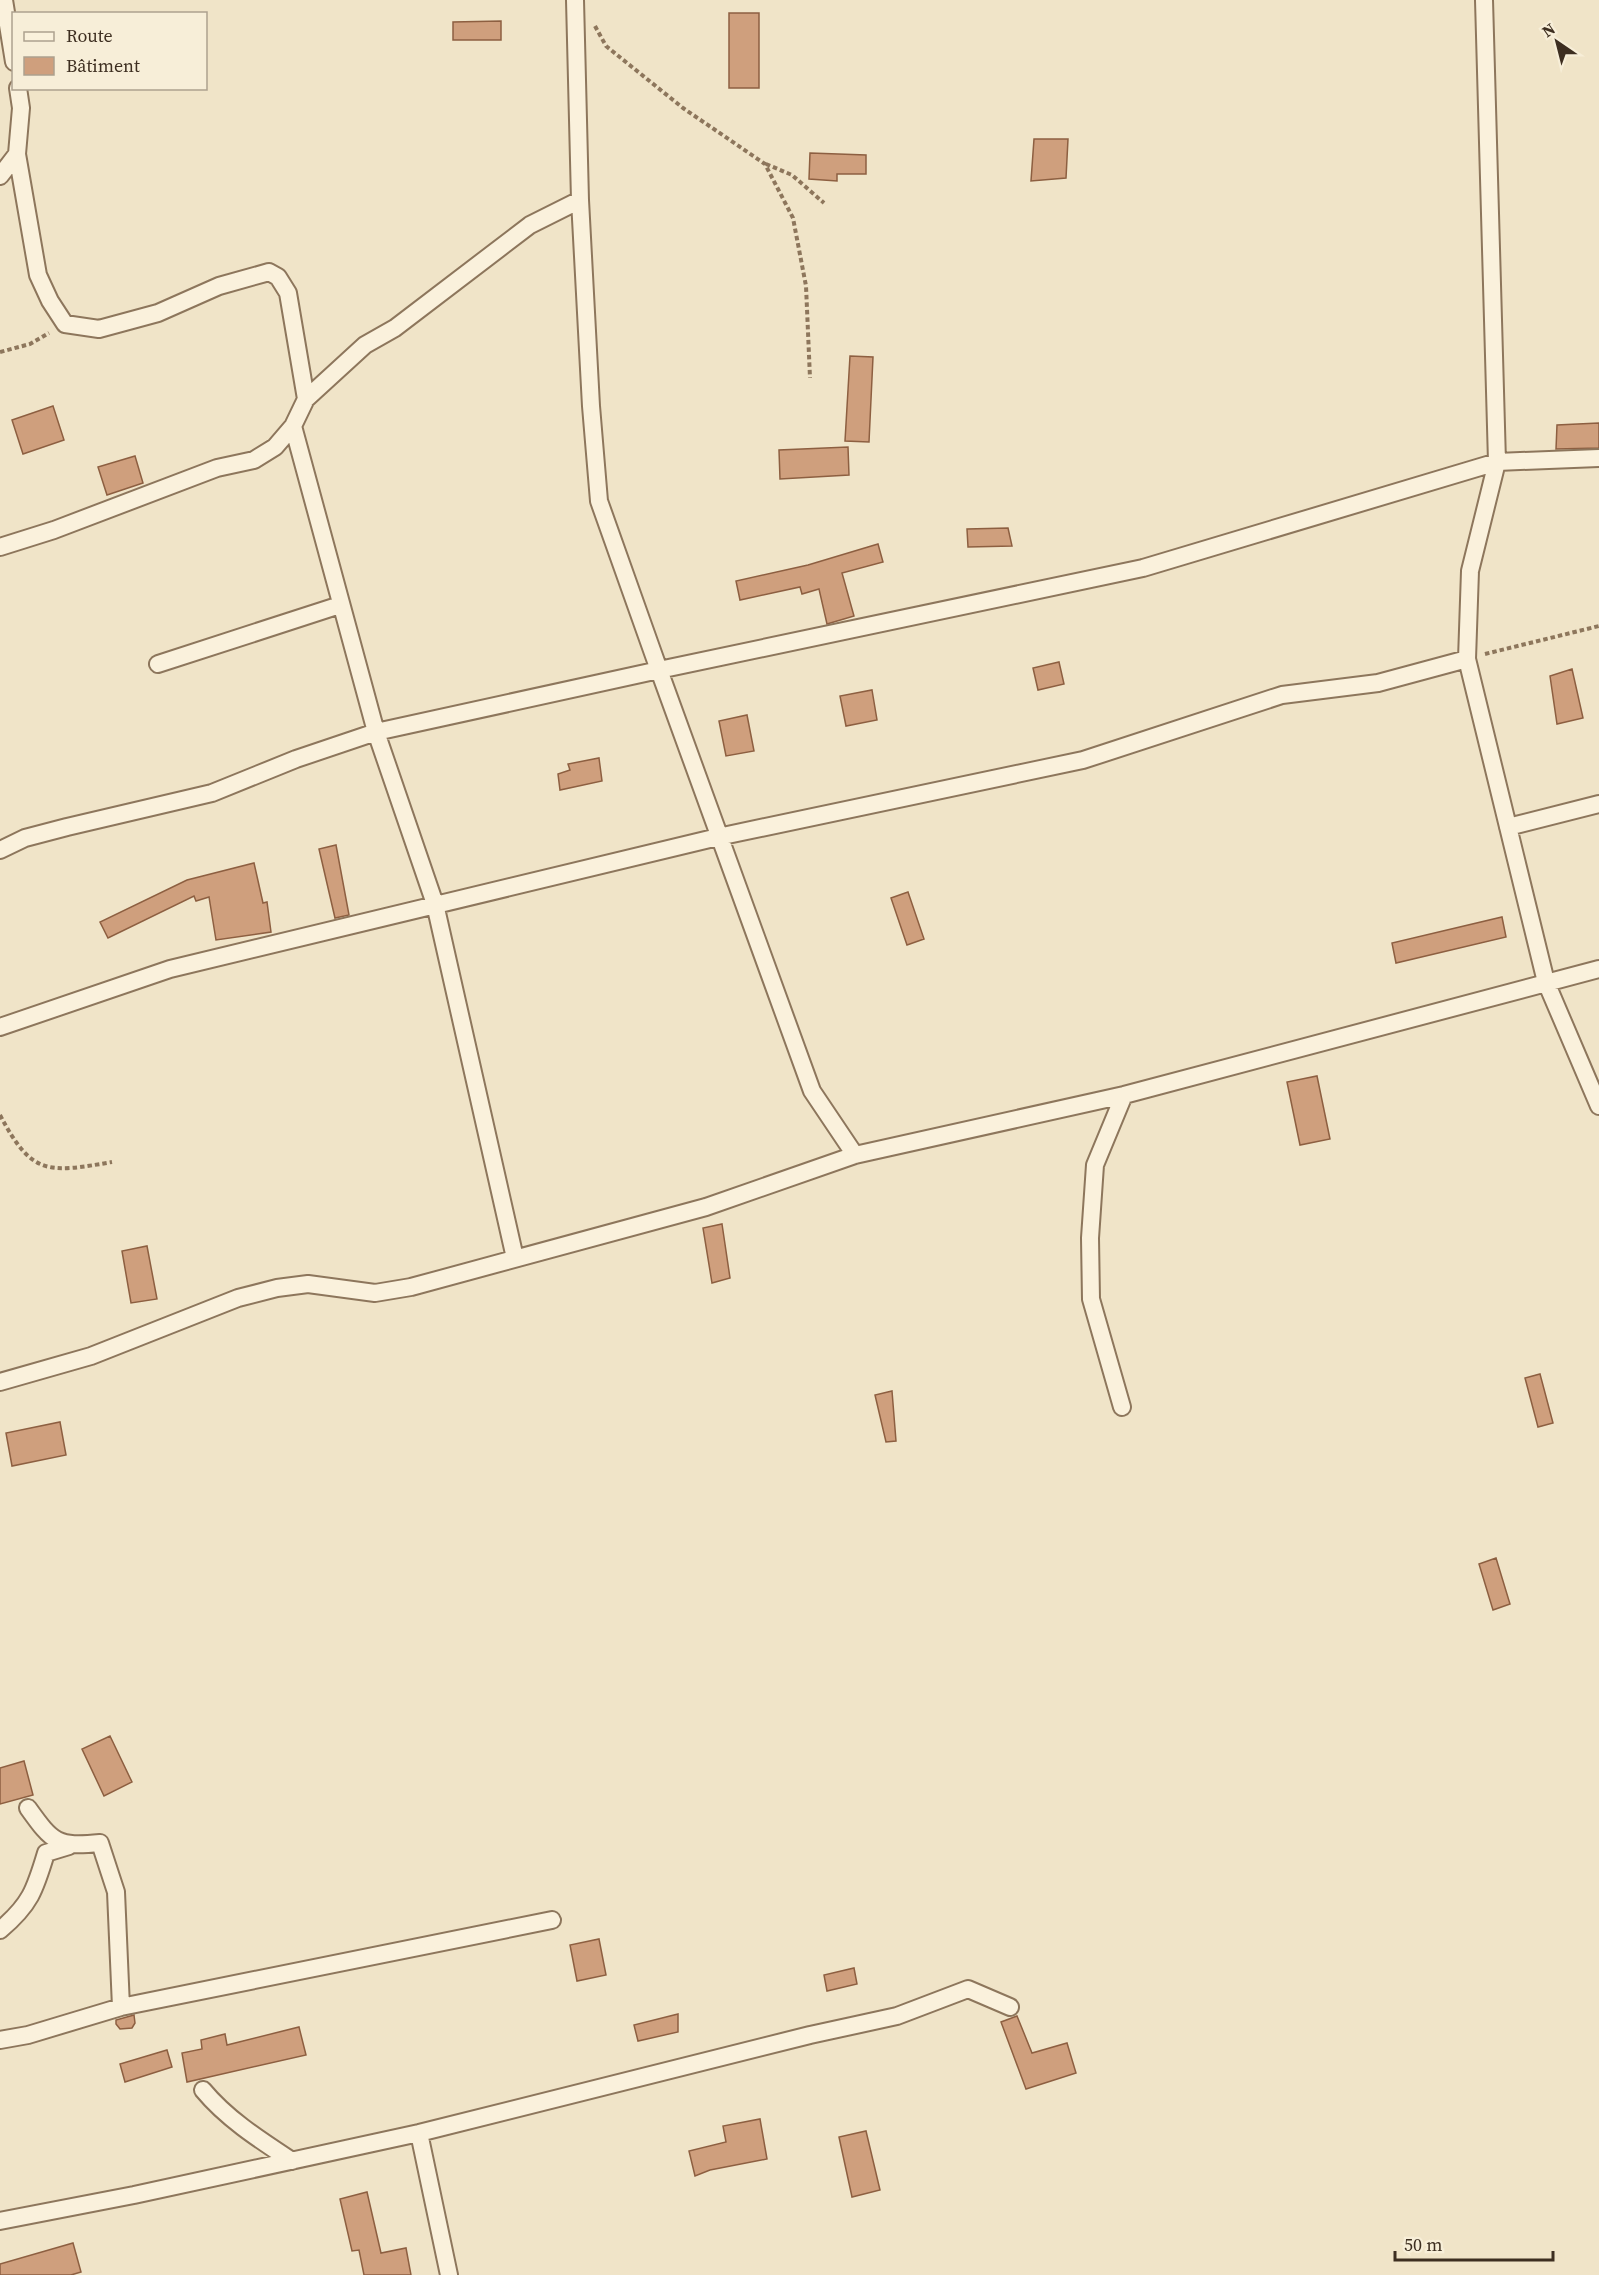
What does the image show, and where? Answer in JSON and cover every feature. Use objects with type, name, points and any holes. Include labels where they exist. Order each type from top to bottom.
[{"type":"street","points":[[4,0],[12,50]]},
{"type":"street","points":[[575,0],[580,200],[591,406],[599,501],[718,837],[812,1091],[855,1155]]},
{"type":"street","points":[[1484,0],[1497,462],[1470,571],[1467,659],[1546,982],[1599,1106]]},
{"type":"street","points":[[18,90],[21,108],[17,154],[38,275],[50,301],[65,324],[99,328],[158,313],[219,286],[268,272],[278,277],[288,293],[306,399]]},
{"type":"street","points":[[0,176],[17,154]]},
{"type":"street","points":[[0,547],[54,530],[217,468],[254,460],[275,447],[293,426],[306,399],[365,345],[395,327],[530,225],[580,200]]},
{"type":"street","points":[[293,426],[376,732],[435,904],[515,1258]]},
{"type":"street","points":[[0,850],[25,838],[212,793],[296,759],[376,732],[1143,568],[1497,462],[1599,458]]},
{"type":"street","points":[[158,664],[340,605]]},
{"type":"street","points":[[0,1027],[170,969],[718,837],[1083,760],[1282,695],[1378,683],[1467,659]]},
{"type":"street","points":[[1508,827],[1599,804]]},
{"type":"street","points":[[0,1382],[92,1356],[238,1298],[277,1288],[308,1284],[375,1293],[411,1287],[706,1207],[855,1155],[1124,1095],[1599,969]]},
{"type":"street","points":[[1122,1407],[1091,1299],[1090,1239],[1095,1165],[1124,1095]]},
{"type":"street","points":[[28,1808],[47,1835],[69,1846]]},
{"type":"street","points":[[0,1930],[16,1917],[34,1892],[46,1853],[69,1846],[100,1843],[116,1892],[122,2007]]},
{"type":"street","points":[[0,2040],[28,2035],[122,2007],[552,1920]]},
{"type":"street","points":[[0,2221],[419,2133],[810,2035],[897,2016],[968,1989],[1010,2007]]},
{"type":"street","points":[[203,2090],[231,2117],[292,2161]]},
{"type":"street","points":[[419,2133],[449,2275]]},
{"type":"path","points":[[591,18],[606,46],[683,108],[765,164],[792,175],[824,203]]},
{"type":"path","points":[[765,164],[793,218],[806,286],[810,378]]},
{"type":"path","points":[[0,352],[30,345],[65,324]]},
{"type":"path","points":[[1467,659],[1599,626]]},
{"type":"path","points":[[0,1114],[16,1145],[36,1163],[62,1169],[112,1162]]},
{"type":"building","points":[[729,13],[759,13],[759,88],[729,88]]},
{"type":"building","points":[[501,21],[501,40],[453,40],[453,22]]},
{"type":"building","points":[[1034,139],[1068,139],[1066,178],[1031,181]]},
{"type":"building","points":[[810,153],[866,155],[866,174],[837,174],[837,181],[809,179]]},
{"type":"building","points":[[850,356],[873,357],[869,442],[845,441]]},
{"type":"building","points":[[53,406],[64,440],[23,454],[12,420]]},
{"type":"building","points":[[1599,423],[1599,448],[1556,449],[1557,425]]},
{"type":"building","points":[[848,447],[849,475],[780,479],[779,450]]},
{"type":"building","points":[[135,456],[143,483],[107,495],[98,467]]},
{"type":"building","points":[[1008,528],[1012,546],[968,547],[967,529]]},
{"type":"building","points":[[878,544],[883,562],[842,573],[854,616],[827,624],[819,589],[802,594],[800,587],[740,600],[736,581],[808,565]]},
{"type":"building","points":[[1059,662],[1064,684],[1038,690],[1033,668]]},
{"type":"building","points":[[1572,669],[1583,718],[1557,724],[1550,676]]},
{"type":"building","points":[[872,690],[877,720],[846,726],[840,696]]},
{"type":"building","points":[[747,715],[754,751],[726,756],[719,721]]},
{"type":"building","points":[[599,758],[602,781],[560,790],[558,774],[570,770],[568,764]]},
{"type":"building","points":[[336,845],[349,915],[335,918],[319,849]]},
{"type":"building","points":[[254,863],[263,903],[267,902],[271,932],[216,940],[209,897],[196,901],[194,896],[108,938],[100,922],[187,880]]},
{"type":"building","points":[[908,892],[924,939],[907,945],[891,898]]},
{"type":"building","points":[[1502,917],[1506,937],[1396,963],[1392,943]]},
{"type":"building","points":[[1317,1076],[1330,1139],[1300,1145],[1287,1082]]},
{"type":"building","points":[[722,1224],[730,1278],[712,1283],[703,1228]]},
{"type":"building","points":[[147,1246],[157,1299],[131,1303],[122,1251]]},
{"type":"building","points":[[1540,1374],[1553,1423],[1538,1427],[1525,1378]]},
{"type":"building","points":[[892,1391],[896,1441],[886,1442],[875,1395]]},
{"type":"building","points":[[60,1422],[66,1455],[12,1466],[6,1433]]},
{"type":"building","points":[[1496,1558],[1510,1604],[1493,1610],[1479,1564]]},
{"type":"building","points":[[110,1736],[132,1782],[104,1796],[82,1749]]},
{"type":"building","points":[[24,1761],[33,1795],[0,1804],[0,1768]]},
{"type":"building","points":[[599,1939],[606,1975],[577,1981],[570,1945]]},
{"type":"building","points":[[854,1968],[857,1984],[827,1991],[824,1975]]},
{"type":"building","points":[[678,2014],[678,2032],[638,2041],[634,2025]]},
{"type":"building","points":[[134,2015],[135,2023],[132,2028],[120,2029],[116,2024],[116,2020]]},
{"type":"building","points":[[1017,2016],[1032,2053],[1067,2043],[1076,2073],[1026,2089],[1001,2022]]},
{"type":"building","points":[[299,2027],[306,2055],[187,2082],[182,2053],[202,2049],[201,2040],[225,2034],[227,2045]]},
{"type":"building","points":[[167,2050],[172,2067],[125,2082],[120,2064]]},
{"type":"building","points":[[760,2119],[767,2159],[710,2170],[695,2176],[689,2151],[726,2142],[723,2126]]},
{"type":"building","points":[[866,2131],[880,2190],[852,2197],[839,2137]]},
{"type":"building","points":[[367,2192],[381,2253],[406,2248],[411,2275],[364,2275],[359,2250],[352,2251],[340,2199]]},
{"type":"building","points":[[73,2243],[81,2272],[71,2275],[0,2275],[0,2264]]}]
